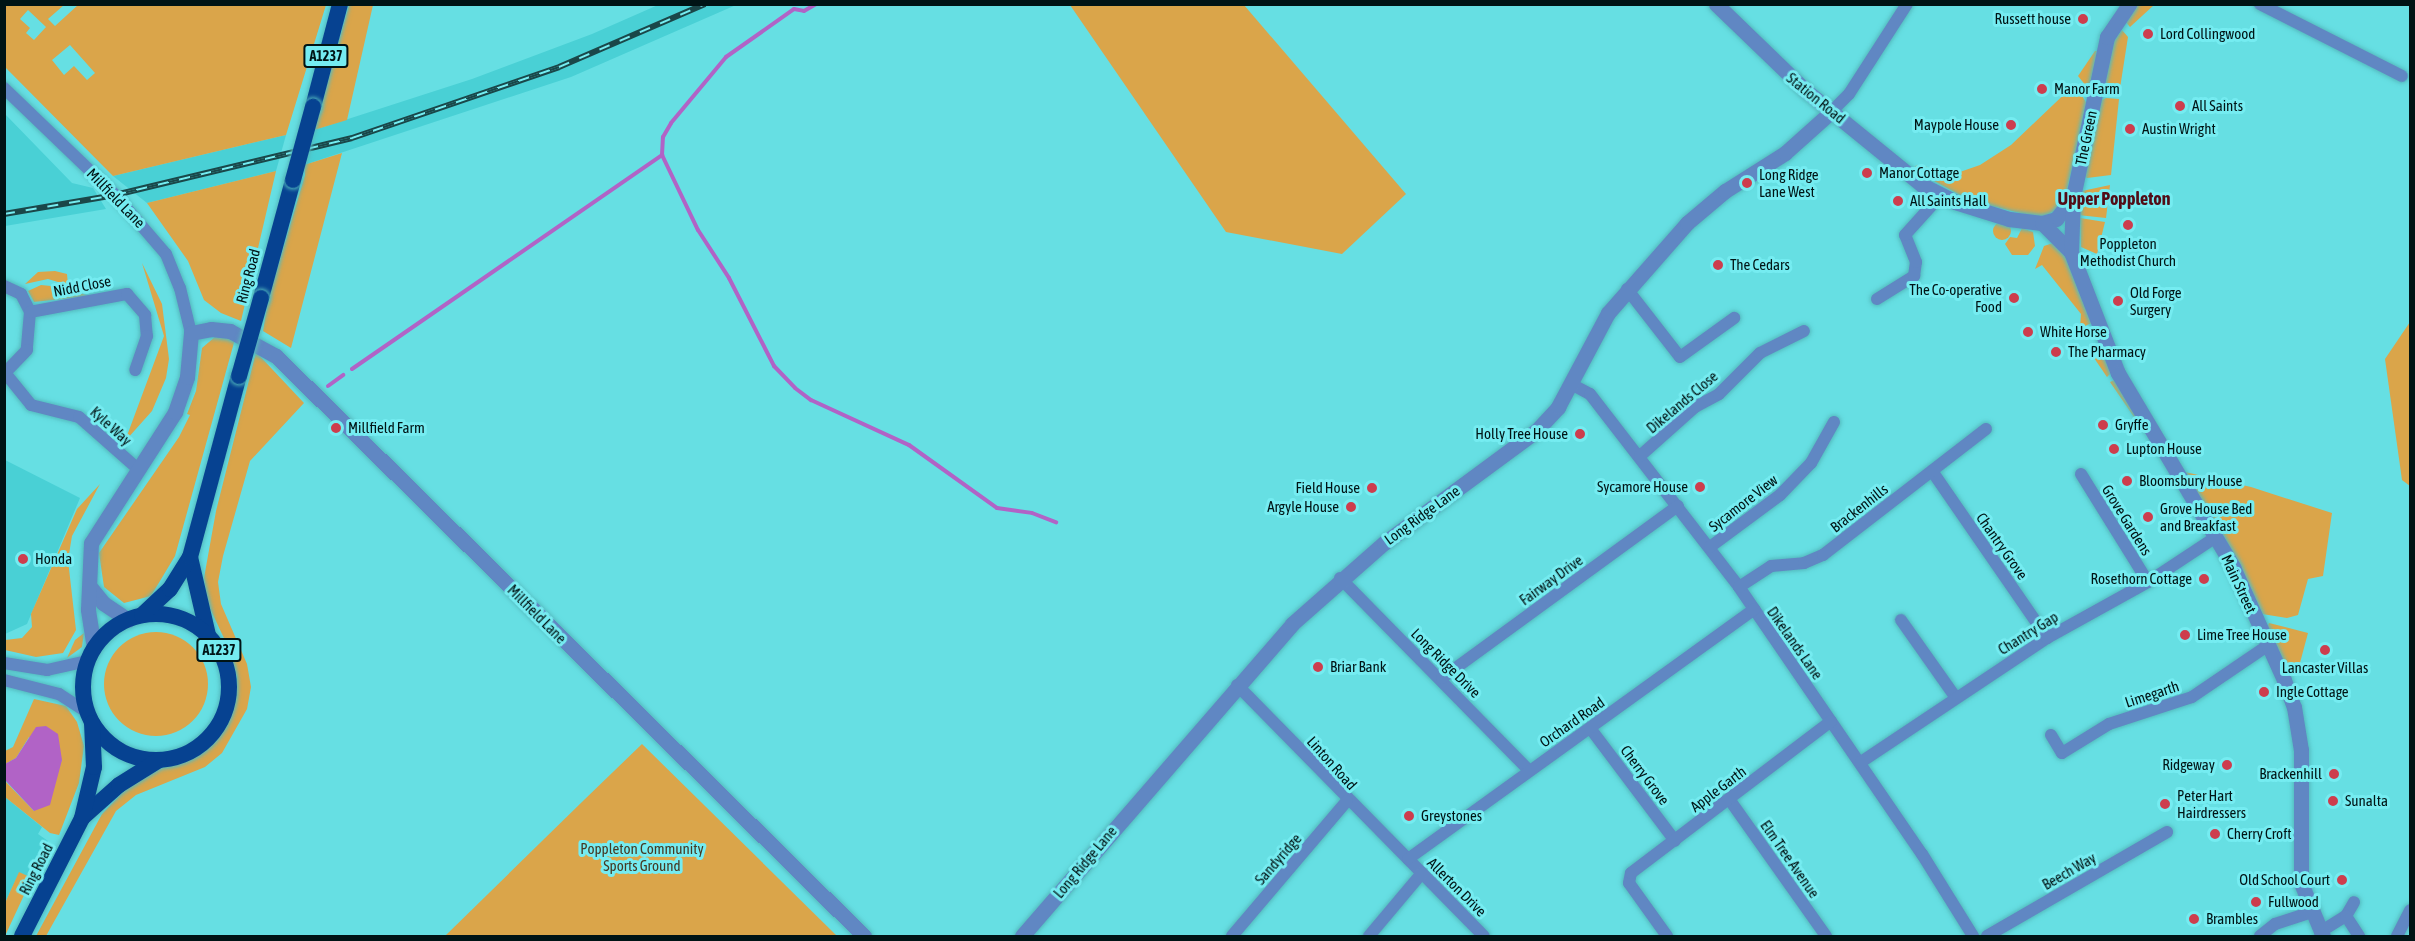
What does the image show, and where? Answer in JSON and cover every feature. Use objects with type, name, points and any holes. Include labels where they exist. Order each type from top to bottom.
[{"type":"highway","name":"Ring Road","points":[[135,618],[170,589],[190,557],[340,4]]},
{"type":"highway","name":"Ring Road","points":[[190,557],[208,635]]},
{"type":"highway","name":"A1237","points":[[177,617],[208,635],[225,661],[229,691],[221,721],[202,744],[182,755],[159,760],[120,751],[90,718],[83,678],[91,654],[109,631],[135,618],[177,617]]},
{"type":"highway","name":"Ring Road","points":[[22,936],[82,818],[94,766],[90,718]]},
{"type":"highway","name":"Ring Road","points":[[82,818],[120,785],[159,760]]},
{"type":"street","name":"Station Road","points":[[1716,4],[1832,111],[1922,185],[1941,195]]},
{"type":"street","points":[[1832,111],[1849,94],[1907,4]]},
{"type":"street","name":"The Green","points":[[2042,224],[2056,219],[2073,197],[2108,37],[2128,4]]},
{"type":"street","points":[[2260,4],[2402,76]]},
{"type":"street","name":"Millfield Lane","points":[[4,88],[153,237],[165,255],[180,288],[191,333],[183,394],[168,427],[91,543],[88,561],[91,588],[88,609],[91,654]]},
{"type":"street","name":"Long Ridge Lane","points":[[1022,936],[1237,686],[1340,578],[1536,431],[1571,384],[1608,313],[1687,223],[1725,191],[1785,153],[1832,111]]},
{"type":"street","points":[[1877,299],[1914,276],[1916,262],[1905,235],[1941,195],[2009,219],[2042,224],[2071,252]]},
{"type":"street","points":[[2071,252],[2073,197]]},
{"type":"street","name":"Main Street","points":[[2071,252],[2118,373],[2216,537],[2294,707],[2301,750],[2301,883],[2321,934]]},
{"type":"street","points":[[4,286],[21,294],[30,312],[27,350],[5,374]]},
{"type":"street","points":[[1627,289],[1680,357],[1734,318]]},
{"type":"street","name":"Nidd Close","points":[[30,312],[127,294],[145,315],[142,357],[135,370]]},
{"type":"street","name":"Millfield Lane","points":[[191,333],[211,329],[231,331],[276,356],[864,936]]},
{"type":"street","name":"Dikelands Close","points":[[1640,456],[1695,407],[1719,394],[1760,353],[1803,331]]},
{"type":"street","name":"Kyle Way","points":[[5,374],[31,405],[79,417],[138,469]]},
{"type":"street","name":"Dikelands Lane","points":[[1571,384],[1590,394],[1710,547],[1861,762],[1973,936]]},
{"type":"street","name":"Sycamore View","points":[[1710,547],[1780,495],[1811,463],[1834,422]]},
{"type":"street","name":"Brackenhills","points":[[1739,587],[1771,566],[1804,563],[1823,555],[1986,429]]},
{"type":"street","name":"Chantry Grove","points":[[1932,471],[2047,638]]},
{"type":"street","name":"Grove Gardens","points":[[2080,474],[2148,582]]},
{"type":"street","name":"Fairway Drive","points":[[1442,678],[1678,506]]},
{"type":"street","name":"Chantry Gap","points":[[1861,762],[2047,638],[2148,582],[2216,537]]},
{"type":"street","name":"Long Ridge Drive","points":[[1340,578],[1442,678],[1529,770]]},
{"type":"street","points":[[91,588],[103,603],[135,618]]},
{"type":"street","name":"Orchard Road","points":[[1408,859],[1754,609]]},
{"type":"street","points":[[1901,620],[1956,698]]},
{"type":"street","name":"Limegarth","points":[[2050,735],[2062,753],[2109,724],[2192,697],[2267,646]]},
{"type":"street","points":[[4,663],[47,670],[91,654]]},
{"type":"street","points":[[4,680],[59,694],[90,718]]},
{"type":"street","name":"Linton Road","points":[[1237,686],[1347,801],[1408,859]]},
{"type":"street","name":"Apple Garth","points":[[1667,936],[1629,883],[1631,873],[1831,721]]},
{"type":"street","name":"Cherry Grove","points":[[1590,728],[1675,841]]},
{"type":"street","name":"Elm Tree Avenue","points":[[1729,799],[1826,936]]},
{"type":"street","name":"Sandyridge","points":[[1232,936],[1347,801]]},
{"type":"street","name":"Beech Way","points":[[1987,936],[2166,832]]},
{"type":"street","name":"Allerton Drive","points":[[1408,859],[1484,936]]},
{"type":"street","points":[[1369,936],[1422,873]]},
{"type":"street","points":[[2321,934],[2346,915],[2354,902]]},
{"type":"street","points":[[2397,936],[2410,910]]},
{"type":"street","points":[[2260,936],[2275,924],[2311,912]]},
{"type":"street","points":[[2346,915],[2359,936]]},
{"type":"shaded area","points":[[658,5],[736,5],[571,77],[304,165],[314,130],[472,79],[592,34]]},
{"type":"shaded area","points":[[5,114],[72,183],[93,188],[106,209],[5,226]]},
{"type":"shaded area","points":[[286,135],[276,171],[147,203],[113,176]]},
{"type":"shaded area","points":[[5,460],[80,498],[27,624],[5,634]]},
{"type":"shaded area","points":[[46,726],[58,734],[62,760],[50,805],[34,811],[5,780],[5,764],[16,758],[36,727]]},
{"type":"shaded area","points":[[5,797],[42,827],[38,834],[48,841],[32,878],[19,873],[5,903]]},
{"type":"green space","points":[[4,5],[64,5],[48,19],[55,26],[78,5],[326,5],[286,135],[113,176],[5,67]],"holes":[[[28,10],[46,27],[34,40],[26,33],[30,28],[20,19]],[[70,45],[95,73],[87,80],[74,66],[64,75],[52,60]]]},
{"type":"green space","points":[[349,5],[373,5],[347,120],[314,130]]},
{"type":"green space","points":[[1070,5],[1244,5],[1406,194],[1342,254],[1226,232]]},
{"type":"green space","points":[[2136,5],[2154,5],[2130,27],[2125,21]]},
{"type":"green space","points":[[2122,30],[2128,37],[2120,88],[2110,87],[2104,81],[2112,44]]},
{"type":"green space","points":[[2097,51],[2090,91],[2078,76]]},
{"type":"green space","points":[[2075,84],[2087,104],[2063,207],[2044,216],[2032,216],[1971,201],[1934,181],[1980,165],[2011,145]]},
{"type":"green space","points":[[2106,98],[2119,99],[2111,175],[2087,178],[2084,176],[2100,101]]},
{"type":"green space","points":[[342,153],[291,348],[263,331],[268,300],[305,175],[304,165]]},
{"type":"green space","points":[[1922,165],[1941,173],[1941,176],[1930,179],[1915,166]]},
{"type":"green space","points":[[276,171],[241,321],[221,313],[204,300],[188,261],[147,203]]},
{"type":"green space","points":[[2110,185],[2106,218],[2078,215],[2082,191]]},
{"type":"green space","points":[[2080,218],[2105,222],[2097,254],[2081,247]]},
{"type":"green space","points":[[2002,222],[2008,225],[2011,231],[2008,237],[2002,240],[1996,237],[1993,231],[1996,225]]},
{"type":"green space","points":[[2022,228],[2033,232],[2035,246],[2028,255],[2012,255],[2005,244],[2010,237],[2017,238]]},
{"type":"green space","points":[[2053,243],[2064,253],[2092,323],[2080,328],[2081,314],[2042,265],[2035,269],[2044,246]]},
{"type":"green space","points":[[142,263],[162,304],[169,359],[166,378],[152,411],[127,439],[122,439],[128,433],[164,336]]},
{"type":"green space","points":[[55,271],[67,274],[68,285],[48,279],[25,284],[38,272]]},
{"type":"green space","points":[[41,285],[90,296],[34,302],[28,291]]},
{"type":"green space","points":[[2410,322],[2410,486],[2402,480],[2385,359]]},
{"type":"green space","points":[[216,336],[235,339],[175,556],[151,596],[124,603],[104,587],[99,553],[179,437],[190,415],[187,414],[196,391],[202,348]]},
{"type":"green space","points":[[256,352],[304,403],[250,461],[223,556],[218,582],[221,604],[247,664],[251,687],[247,709],[222,753],[205,767],[136,795],[116,811],[46,936],[36,936],[102,814],[125,790],[156,770],[190,759],[211,745],[227,726],[235,703],[237,677],[229,649],[207,602],[204,578],[216,511]]},
{"type":"green space","points":[[2097,352],[2103,354],[2113,371],[2107,377],[2092,355]]},
{"type":"green space","points":[[2117,379],[2145,433],[2110,382]]},
{"type":"green space","points":[[2185,472],[2251,487],[2332,513],[2323,576],[2308,579],[2298,615],[2287,618],[2262,614],[2225,538]]},
{"type":"green space","points":[[100,484],[72,536],[68,560],[76,630],[63,653],[36,657],[5,650],[5,640],[22,638],[32,627],[31,614],[77,509]]},
{"type":"green space","points":[[2269,623],[2308,633],[2297,674],[2289,672],[2267,627]]},
{"type":"green space","points":[[156,632],[176,636],[193,647],[204,664],[208,684],[204,704],[193,721],[176,732],[156,736],[136,732],[119,721],[108,704],[104,684],[108,664],[119,647],[136,636]]},
{"type":"green space","points":[[84,633],[82,647],[67,658],[75,640]]},
{"type":"green space","points":[[34,699],[66,706],[77,722],[84,746],[79,783],[59,835],[50,833],[5,797],[4,780],[34,811],[62,760],[29,737],[16,758],[5,764],[5,751],[13,747]]},
{"type":"green space","name":"Poppleton Community Sports Ground","points":[[642,744],[837,936],[445,936],[584,800]]},
{"type":"green space","points":[[19,872],[32,878],[5,936],[5,903]]},
{"type":"waterway","points":[[352,369],[662,155],[663,137],[671,123],[726,57],[794,9],[804,11],[816,4]]},
{"type":"waterway","points":[[662,155],[698,230],[729,278],[774,366],[795,388],[811,400],[909,445],[997,508],[1032,513],[1056,522]]},
{"type":"waterway","points":[[328,386],[343,375]]},
{"type":"railway","points":[[4,214],[115,195],[352,138],[559,67],[705,4]]},
{"type":"place","name":"Russett house","points":[[2083,19]]},
{"type":"place","name":"Lord Collingwood","points":[[2148,34]]},
{"type":"place","name":"Manor Farm","points":[[2042,89]]},
{"type":"place","name":"All Saints","points":[[2180,106]]},
{"type":"place","name":"Maypole House","points":[[2011,125]]},
{"type":"place","name":"Austin Wright","points":[[2130,129]]},
{"type":"place","name":"Manor Cottage","points":[[1867,173]]},
{"type":"place","name":"Long Ridge Lane West","points":[[1747,183]]},
{"type":"place","name":"All Saints Hall","points":[[1898,201]]},
{"type":"place","name":"Poppleton Methodist Church","points":[[2128,225]]},
{"type":"place","name":"The Cedars","points":[[1718,265]]},
{"type":"place","name":"The Co-operative Food","points":[[2014,298]]},
{"type":"place","name":"Old Forge Surgery","points":[[2118,301]]},
{"type":"place","name":"White Horse","points":[[2028,332]]},
{"type":"place","name":"The Pharmacy","points":[[2056,352]]},
{"type":"place","name":"Gryffe","points":[[2103,425]]},
{"type":"place","name":"Millfield Farm","points":[[336,428]]},
{"type":"place","name":"Holly Tree House","points":[[1580,434]]},
{"type":"place","name":"Lupton House","points":[[2114,449]]},
{"type":"place","name":"Bloomsbury House","points":[[2127,481]]},
{"type":"place","name":"Sycamore House","points":[[1700,487]]},
{"type":"place","name":"Field House","points":[[1372,488]]},
{"type":"place","name":"Argyle House","points":[[1351,507]]},
{"type":"place","name":"Grove House Bed and Breakfast","points":[[2148,517]]},
{"type":"place","name":"Honda","points":[[23,559]]},
{"type":"place","name":"Rosethorn Cottage","points":[[2204,579]]},
{"type":"place","name":"Lime Tree House","points":[[2185,635]]},
{"type":"place","name":"Lancaster Villas","points":[[2325,650]]},
{"type":"place","name":"Briar Bank","points":[[1318,667]]},
{"type":"place","name":"Ingle Cottage","points":[[2264,692]]},
{"type":"place","name":"Ridgeway","points":[[2227,765]]},
{"type":"place","name":"Brackenhill","points":[[2334,774]]},
{"type":"place","name":"Sunalta","points":[[2333,801]]},
{"type":"place","name":"Peter Hart Hairdressers","points":[[2165,804]]},
{"type":"place","name":"Greystones","points":[[1409,816]]},
{"type":"place","name":"Cherry Croft","points":[[2215,834]]},
{"type":"place","name":"Old School Court","points":[[2342,880]]},
{"type":"place","name":"Fullwood","points":[[2256,902]]},
{"type":"place","name":"Brambles","points":[[2194,919]]},
{"type":"district","name":"Upper Poppleton","points":[[2114,199]]}]
